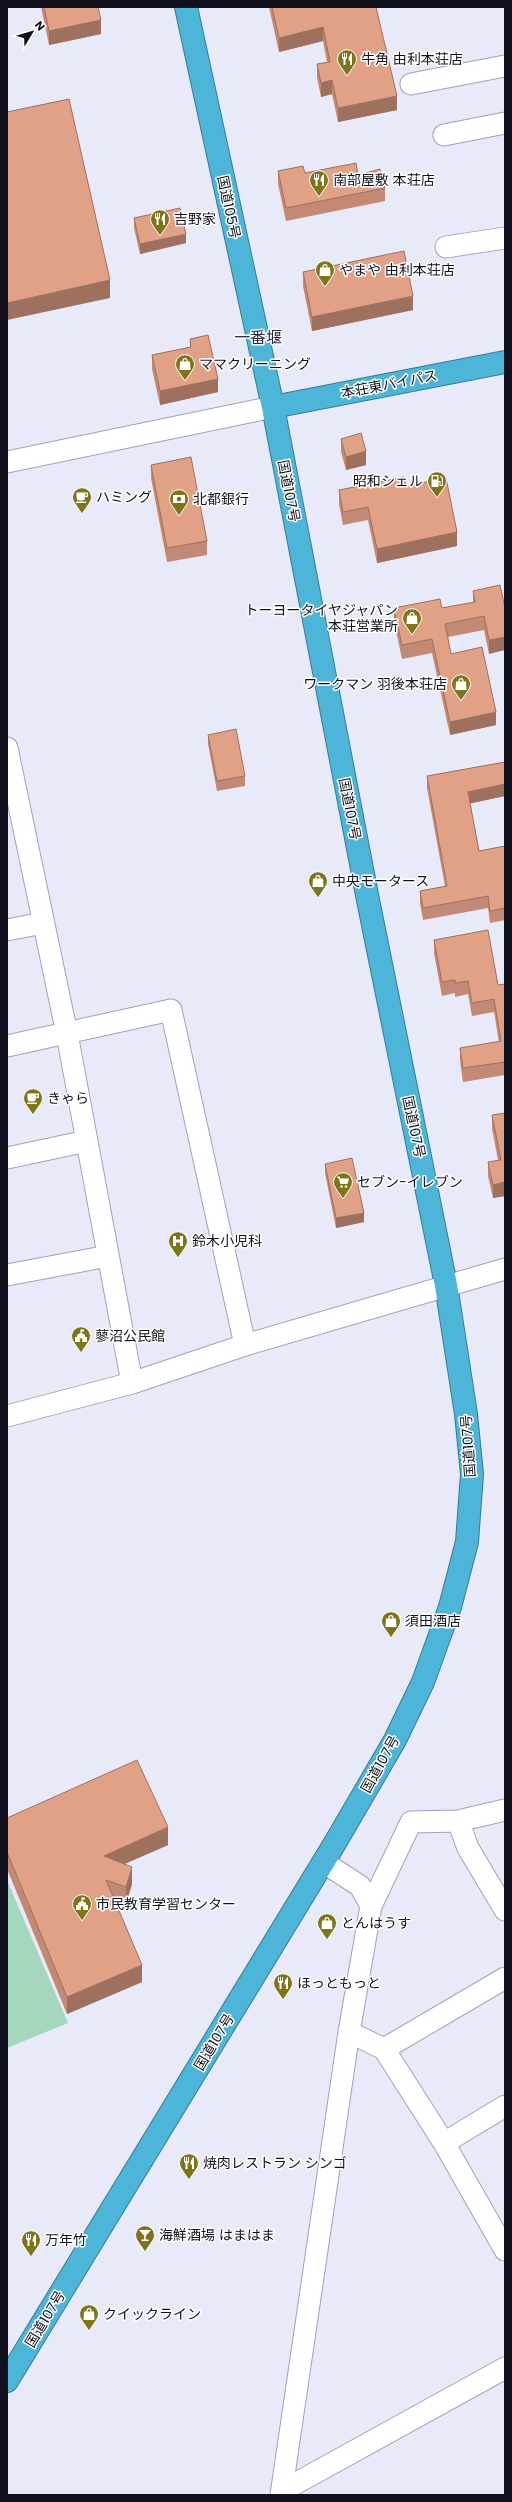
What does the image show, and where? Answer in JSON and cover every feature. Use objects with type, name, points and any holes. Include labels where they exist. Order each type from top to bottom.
[{"type":"highway","name":"国道105号","points":[[186,7],[273,407]]},
{"type":"highway","name":"本荘東バイパス","points":[[273,407],[505,362]]},
{"type":"highway","name":"国道107号","points":[[7,2381],[323,1862],[394,1740],[423,1682],[450,1607],[467,1542],[472,1474],[466,1414],[446,1285],[368,900],[273,407]]},
{"type":"street","points":[[411,84],[505,66]]},
{"type":"street","points":[[444,135],[505,123]]},
{"type":"street","points":[[446,247],[505,238]]},
{"type":"street","points":[[7,462],[273,407]]},
{"type":"street","points":[[7,748],[67,1034],[132,1383]]},
{"type":"street","points":[[7,930],[43,923]]},
{"type":"street","points":[[7,1046],[171,1010],[245,1345]]},
{"type":"street","points":[[7,1158],[87,1141]]},
{"type":"street","points":[[7,1275],[108,1256]]},
{"type":"street","points":[[7,1416],[132,1383],[245,1345],[505,1269]]},
{"type":"street","points":[[282,2493],[349,2032],[371,1906],[411,1822],[458,1821],[505,1810]]},
{"type":"street","points":[[458,1821],[468,1848],[505,1910]]},
{"type":"street","points":[[323,1862],[360,1886],[371,1906]]},
{"type":"street","points":[[384,2048],[505,1978]]},
{"type":"street","points":[[349,2032],[384,2048],[444,2142],[503,2242]]},
{"type":"street","points":[[444,2142],[505,2106]]},
{"type":"street","points":[[282,2493],[505,2368]]},
{"type":"green space","points":[[7,1880],[68,2023],[7,2048]]},
{"type":"building","points":[[44,7],[98,7],[101,20],[49,31]]},
{"type":"building","points":[[272,7],[376,7],[397,96],[338,108],[332,80],[321,83],[317,64],[330,62],[323,27],[279,38]]},
{"type":"building","points":[[69,99],[110,280],[7,303],[7,112]]},
{"type":"building","points":[[356,163],[358,175],[380,169],[385,188],[286,208],[278,171],[303,166],[305,173]]},
{"type":"building","name":"吉野家","points":[[180,208],[186,234],[140,244],[134,218]]},
{"type":"building","points":[[404,251],[413,296],[312,317],[303,272]]},
{"type":"building","name":"ママクリーニング","points":[[208,335],[218,379],[160,391],[152,355],[191,347],[190,339]]},
{"type":"building","points":[[361,433],[366,451],[346,457],[341,439]]},
{"type":"building","name":"北都銀行","points":[[191,457],[207,541],[167,548],[151,465]]},
{"type":"building","points":[[404,477],[406,486],[446,478],[457,532],[377,549],[368,507],[343,512],[339,490]]},
{"type":"building","points":[[500,585],[505,608],[505,637],[489,640],[484,616],[445,624],[451,654],[482,647],[496,712],[450,722],[432,639],[402,645],[394,608],[440,599],[442,608],[475,602],[473,591]]},
{"type":"building","points":[[236,729],[245,776],[217,781],[208,735]]},
{"type":"building","points":[[505,762],[505,784],[468,792],[479,851],[505,846],[505,908],[490,911],[488,896],[423,908],[420,891],[447,886],[427,776]]},
{"type":"building","points":[[488,930],[498,985],[505,984],[505,1062],[463,1068],[460,1048],[501,1041],[494,999],[472,1003],[468,981],[455,983],[455,980],[442,982],[434,940]]},
{"type":"building","points":[[505,1113],[505,1182],[493,1185],[488,1162],[501,1160],[492,1115]]},
{"type":"building","points":[[352,1158],[364,1213],[336,1218],[325,1164]]},
{"type":"building","points":[[137,1760],[168,1827],[104,1856],[132,1867],[126,1887],[106,1880],[142,1965],[67,1997],[7,1852],[7,1818]]},
{"type":"place","name":"牛角 由利本荘店","points":[[347,76]]},
{"type":"place","name":"南部屋敷 本荘店","points":[[319,197]]},
{"type":"place","name":"吉野家","points":[[160,236]]},
{"type":"place","name":"やまや 由利本荘店","points":[[325,287]]},
{"type":"place","name":"ママクリーニング","points":[[185,381]]},
{"type":"place","name":"昭和シェル","points":[[437,498]]},
{"type":"place","name":"ハミング","points":[[82,514]]},
{"type":"place","name":"北都銀行","points":[[179,516]]},
{"type":"place","name":"トーヨータイヤジャパン 本荘営業所","points":[[412,635]]},
{"type":"place","name":"ワークマン 羽後本荘店","points":[[461,701]]},
{"type":"place","name":"中央モータース","points":[[318,898]]},
{"type":"place","name":"きゃら","points":[[33,1115]]},
{"type":"place","name":"セブン-イレブン","points":[[343,1199]]},
{"type":"place","name":"鈴木小児科","points":[[178,1258]]},
{"type":"place","name":"蓼沼公民館","points":[[81,1353]]},
{"type":"place","name":"須田酒店","points":[[391,1638]]},
{"type":"place","name":"市民教育学習センター","points":[[82,1921]]},
{"type":"place","name":"とんはうす","points":[[327,1940]]},
{"type":"place","name":"ほっともっと","points":[[283,2000]]},
{"type":"place","name":"焼肉レストラン シンゴ","points":[[189,2180]]},
{"type":"place","name":"海鮮酒場 はまはま","points":[[145,2252]]},
{"type":"place","name":"万年竹","points":[[31,2257]]},
{"type":"place","name":"クイックライン","points":[[89,2331]]},
{"type":"district","name":"一番堰","points":[[258,337]]}]
